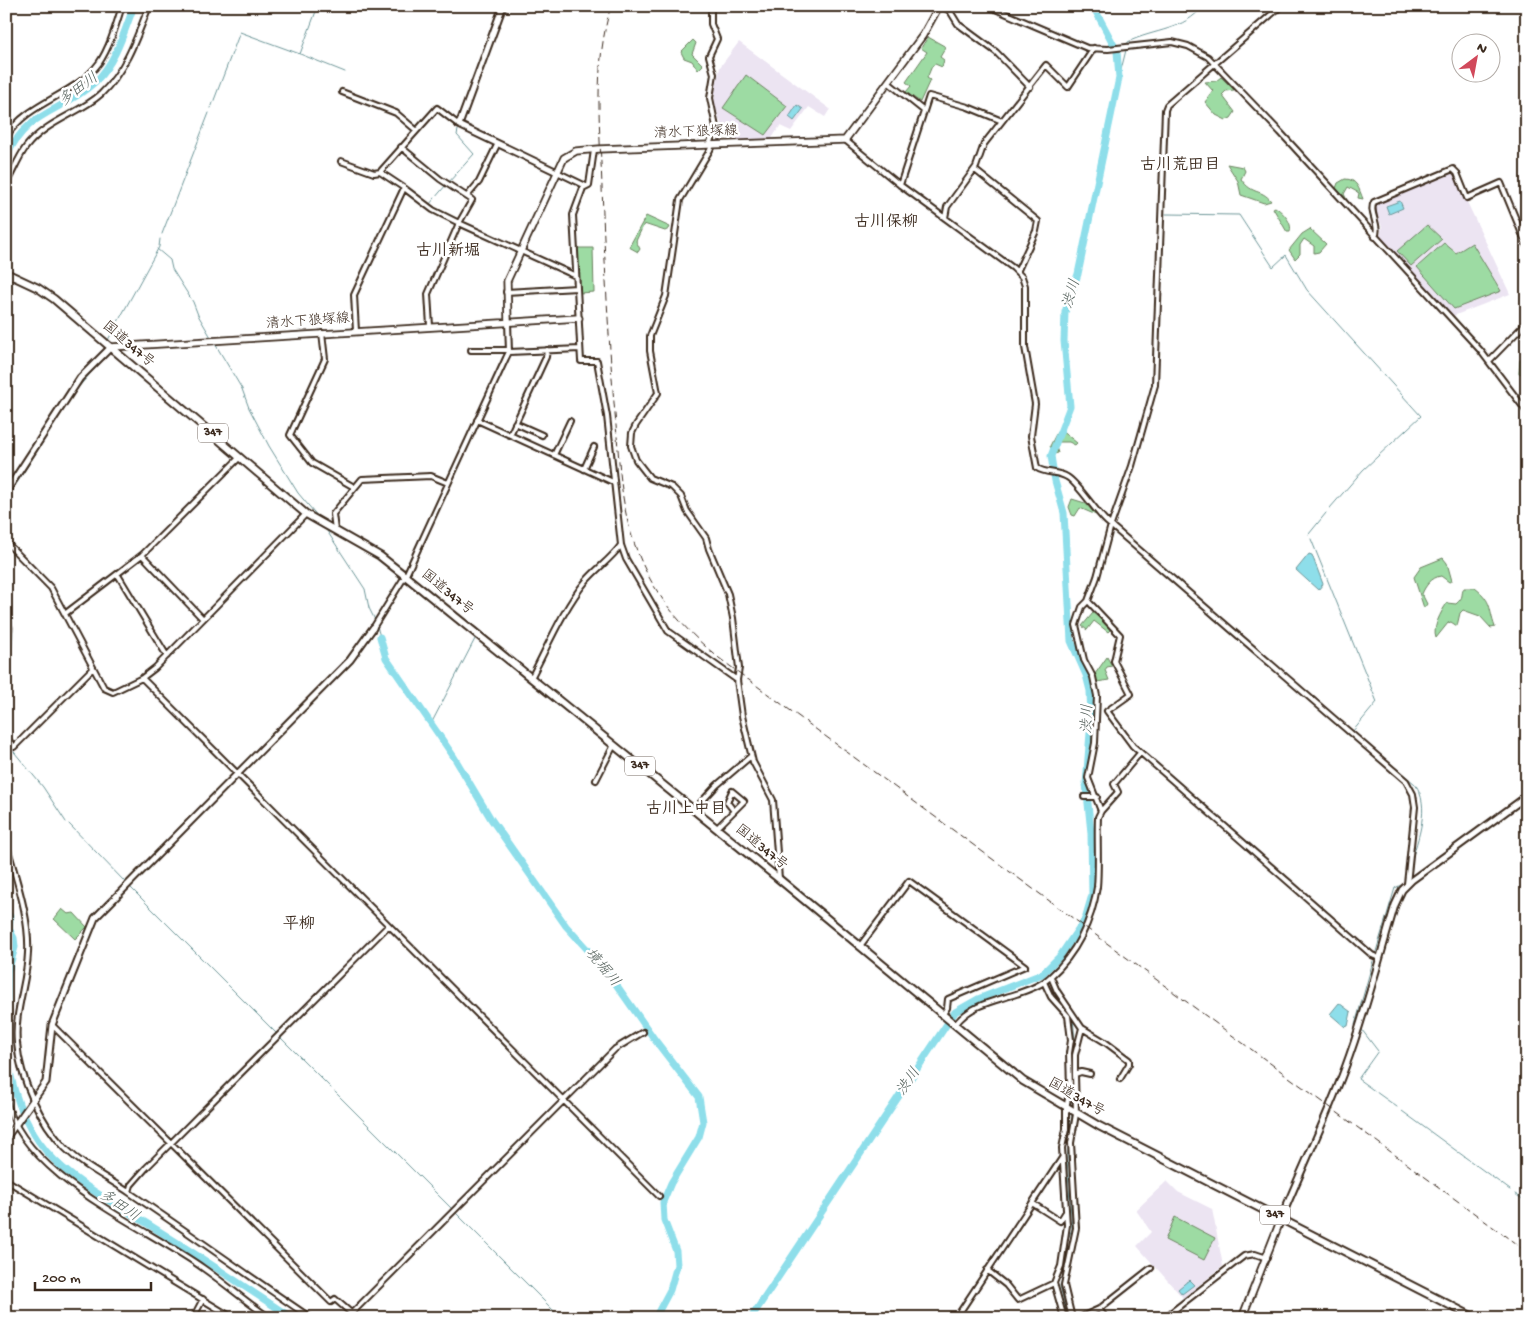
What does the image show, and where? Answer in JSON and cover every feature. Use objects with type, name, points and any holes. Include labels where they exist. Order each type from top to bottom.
[{"type":"highway","name":"国道347号","points":[[6,273],[38,288],[54,299],[306,514],[380,556],[404,575],[717,828],[1022,1081],[1071,1111],[1475,1318]]},
{"type":"main road","points":[[845,140],[889,83],[923,35],[940,6]]},
{"type":"main road","name":"清水下狼塚線","points":[[508,322],[507,281],[557,172],[568,154],[594,150],[845,140]]},
{"type":"main road","name":"清水下狼塚線","points":[[111,347],[578,318]]},
{"type":"main road","points":[[1242,1318],[1281,1219]]},
{"type":"street","points":[[6,137],[28,113],[92,71],[105,53],[122,6]]},
{"type":"street","points":[[6,184],[24,150],[36,136],[93,100],[113,81],[126,62],[149,6]]},
{"type":"street","points":[[459,125],[503,6]]},
{"type":"street","points":[[711,6],[711,24],[717,39],[709,56],[714,74],[710,98],[716,127],[710,142],[712,145],[680,200],[666,296],[650,336],[650,351],[658,393],[636,425],[631,440],[636,460],[644,472],[655,481],[672,487],[676,491],[706,538],[730,598],[739,668],[737,680],[751,756],[773,800],[779,879]]},
{"type":"street","points":[[940,6],[950,11],[958,24],[996,52],[1030,87]]},
{"type":"street","points":[[988,6],[1094,48],[1120,48],[1164,42],[1180,43],[1199,51],[1215,64],[1489,361],[1527,412]]},
{"type":"street","points":[[1101,812],[1097,797],[1088,778],[1095,743],[1097,696],[1093,677],[1084,660],[1076,625],[1082,607],[1088,601],[1111,525],[1132,466],[1155,385],[1165,110],[1167,105],[1282,6]]},
{"type":"street","points":[[945,218],[947,207],[975,170],[984,144],[1046,65],[1068,87],[1094,48]]},
{"type":"street","points":[[889,83],[924,111]]},
{"type":"street","points":[[342,92],[396,113],[416,130]]},
{"type":"street","points":[[900,185],[929,96],[968,107],[1002,121]]},
{"type":"street","points":[[341,161],[374,173],[380,172],[437,108],[459,125],[497,145],[586,186]]},
{"type":"street","points":[[845,140],[900,185],[1022,277],[1025,286],[1025,347],[1035,404],[1032,436],[1037,468],[1058,473],[1074,482],[1087,500],[1111,525],[1406,781],[1414,794],[1415,806],[1407,884]]},
{"type":"street","points":[[468,195],[479,182],[497,145]]},
{"type":"street","points":[[401,147],[448,184],[468,195],[472,200],[459,223],[428,294],[430,326]]},
{"type":"street","points":[[594,150],[594,160],[588,185],[573,211],[580,349],[581,362],[597,361],[607,416],[621,545],[638,582],[668,631],[737,680]]},
{"type":"street","points":[[1375,237],[1378,231],[1372,208],[1374,202],[1452,169],[1457,173],[1467,198],[1501,183],[1527,246]]},
{"type":"street","points":[[975,170],[1038,220],[1036,231],[1017,272]]},
{"type":"street","points":[[380,172],[433,210],[576,276]]},
{"type":"street","points":[[356,331],[354,295],[404,188]]},
{"type":"street","points":[[506,292],[577,288]]},
{"type":"street","points":[[6,1138],[42,1090],[48,1075],[52,1026],[95,918],[350,660],[373,628],[404,575],[508,351],[508,322]]},
{"type":"street","points":[[1489,361],[1527,322]]},
{"type":"street","points":[[322,333],[324,359],[290,435],[312,463],[354,487]]},
{"type":"street","points":[[6,492],[80,378],[111,347]]},
{"type":"street","points":[[471,350],[580,349]]},
{"type":"street","points":[[510,435],[546,357],[547,350]]},
{"type":"street","points":[[477,420],[613,482]]},
{"type":"street","points":[[554,455],[570,421]]},
{"type":"street","points":[[515,423],[542,436]]},
{"type":"street","points":[[584,469],[594,447]]},
{"type":"street","points":[[66,613],[118,576],[142,555],[240,457]]},
{"type":"street","points":[[335,530],[333,514],[362,479],[383,476],[431,476],[448,483]]},
{"type":"street","points":[[6,542],[51,588],[66,613],[93,668],[109,692],[142,678],[167,656],[306,514]]},
{"type":"street","points":[[531,678],[577,595],[586,582],[615,554],[621,545]]},
{"type":"street","points":[[142,555],[204,619]]},
{"type":"street","points":[[118,576],[167,656]]},
{"type":"street","points":[[1088,601],[1120,635],[1114,661],[1131,690],[1131,694],[1110,707],[1107,711],[1140,753],[1372,955],[1379,958]]},
{"type":"street","points":[[6,610],[9,628],[6,650]]},
{"type":"street","points":[[6,738],[8,743],[14,747],[93,668]]},
{"type":"street","points":[[142,678],[660,1196]]},
{"type":"street","points":[[596,780],[614,745]]},
{"type":"street","points":[[954,1023],[967,1011],[1045,982],[1069,956],[1086,928],[1093,908],[1097,885],[1098,817],[1118,792],[1114,784],[1140,753]]},
{"type":"street","points":[[694,810],[717,785],[751,756]]},
{"type":"street","points":[[717,828],[744,802],[732,792],[727,802],[734,810]]},
{"type":"street","points":[[1281,1219],[1300,1172],[1316,1141],[1346,1067],[1398,897],[1407,884],[1527,796]]},
{"type":"street","points":[[1084,797],[1097,797]]},
{"type":"street","points":[[6,842],[26,925],[28,953],[17,1016],[17,1043],[29,1088],[46,1123],[65,1147],[100,1175],[129,1192],[311,1318]]},
{"type":"street","points":[[860,947],[908,881],[1025,966],[948,999],[944,1015]]},
{"type":"street","points":[[129,1192],[131,1185],[141,1173],[388,926]]},
{"type":"street","points":[[1050,978],[1082,1028],[1129,1060],[1130,1064],[1120,1079]]},
{"type":"street","points":[[1045,982],[1051,997],[1068,1016],[1071,1031],[1070,1088],[1073,1203],[1076,1228],[1064,1285],[1072,1318]]},
{"type":"street","points":[[52,1026],[172,1142],[331,1302],[335,1299],[351,1313]]},
{"type":"street","points":[[987,1270],[1006,1285],[1018,1300],[1057,1279],[1063,1255],[1067,1225],[1062,1148],[1067,1120],[1071,1111],[1075,1055],[1082,1028]]},
{"type":"street","points":[[347,1318],[615,1049],[643,1032]]},
{"type":"street","points":[[1075,1074],[1081,1072],[1090,1074]]},
{"type":"street","points":[[6,1099],[17,1122],[38,1155],[62,1179],[204,1268],[270,1318]]},
{"type":"street","points":[[956,1318],[1062,1158]]},
{"type":"street","points":[[7,1182],[233,1318]]},
{"type":"street","points":[[1032,1203],[1060,1221],[1066,1212]]},
{"type":"street","points":[[1164,1318],[1244,1256],[1255,1254],[1267,1258]]},
{"type":"street","points":[[1079,1318],[1099,1309],[1151,1268]]},
{"type":"street","points":[[1054,1282],[1065,1318]]},
{"type":"street","points":[[193,1318],[203,1299]]},
{"type":"street","points":[[1099,1309],[1106,1318]]},
{"type":"street","points":[[6,1311],[12,1318]]},
{"type":"shaded area","points":[[739,42],[830,109],[825,117],[809,107],[791,131],[780,126],[770,141],[732,141],[736,134],[721,124],[714,102],[720,67]]},
{"type":"shaded area","points":[[1450,171],[1454,174],[1510,294],[1453,316],[1380,237],[1382,227],[1374,207],[1377,203]]},
{"type":"shaded area","points":[[1167,1181],[1178,1192],[1212,1209],[1223,1266],[1183,1298],[1137,1246],[1151,1232],[1136,1210]]},
{"type":"green space","points":[[928,37],[946,47],[940,57],[944,60],[942,67],[935,64],[932,66],[927,78],[930,80],[920,102],[906,92],[911,86],[906,82],[927,52],[921,48]]},
{"type":"green space","points":[[693,40],[696,43],[692,54],[703,65],[698,70],[692,61],[684,58],[681,52]]},
{"type":"green space","points":[[746,75],[787,106],[765,135],[723,108]]},
{"type":"green space","points":[[1221,77],[1234,90],[1226,91],[1222,95],[1235,112],[1231,118],[1226,120],[1216,115],[1205,102],[1213,91],[1205,82],[1216,81]]},
{"type":"green space","points":[[1227,164],[1243,167],[1245,171],[1241,179],[1245,184],[1249,188],[1264,194],[1271,201],[1264,203],[1241,195],[1238,181]]},
{"type":"green space","points":[[1345,179],[1355,183],[1363,199],[1358,198],[1359,193],[1348,187],[1344,194],[1347,200],[1335,191],[1338,183]]},
{"type":"green space","points":[[1275,207],[1287,218],[1291,229],[1290,232],[1287,232],[1273,208]]},
{"type":"green space","points":[[646,216],[670,227],[665,231],[644,224],[636,241],[640,249],[638,252],[629,247]]},
{"type":"green space","points":[[1427,225],[1442,239],[1411,266],[1397,251]]},
{"type":"green space","points":[[1310,229],[1326,244],[1319,252],[1314,253],[1314,246],[1304,239],[1300,245],[1300,254],[1295,259],[1289,250],[1302,234]]},
{"type":"green space","points":[[1444,243],[1456,253],[1472,243],[1501,291],[1454,309],[1417,267]]},
{"type":"green space","points":[[576,248],[593,248],[594,292],[579,293]]},
{"type":"green space","points":[[1527,357],[1527,376],[1519,373],[1520,360]]},
{"type":"green space","points":[[1061,430],[1077,443],[1075,445],[1069,442],[1059,442],[1056,447],[1058,453],[1054,454],[1050,446],[1057,432]]},
{"type":"green space","points":[[1072,499],[1085,503],[1096,515],[1080,508],[1075,516],[1072,515],[1069,507]]},
{"type":"green space","points":[[1443,558],[1447,563],[1452,581],[1449,582],[1441,576],[1429,582],[1422,594],[1427,604],[1424,608],[1414,577],[1421,567]]},
{"type":"green space","points":[[1464,588],[1475,588],[1485,597],[1495,627],[1491,628],[1480,616],[1463,610],[1460,613],[1457,626],[1451,622],[1448,623],[1436,638],[1436,625],[1442,611],[1447,603],[1456,604],[1459,601]]},
{"type":"green space","points":[[1093,613],[1112,628],[1108,632],[1094,621],[1087,630],[1082,626]]},
{"type":"green space","points":[[1107,657],[1112,666],[1107,667],[1105,670],[1109,680],[1097,682],[1095,674]]},
{"type":"green space","points":[[62,909],[68,914],[74,913],[87,927],[75,939],[54,919]]},
{"type":"green space","points":[[1175,1217],[1215,1238],[1204,1260],[1165,1240]]},
{"type":"water","points":[[797,105],[803,109],[794,121],[789,117]]},
{"type":"water","points":[[1400,201],[1403,208],[1389,214],[1386,206]]},
{"type":"water","points":[[1309,554],[1312,555],[1323,584],[1318,590],[1296,570]]},
{"type":"water","points":[[1339,1003],[1351,1012],[1348,1026],[1345,1027],[1330,1014]]},
{"type":"water","points":[[1189,1280],[1194,1285],[1182,1294],[1178,1289]]},
{"type":"waterway","name":"多田川","points":[[6,158],[14,142],[34,121],[83,92],[102,74],[119,46],[134,6]]},
{"type":"waterway","points":[[211,108],[240,32],[300,54],[318,6]]},
{"type":"waterway","name":"渋川","points":[[751,1318],[955,1012],[978,999],[1042,974],[1060,956],[1085,919],[1092,895],[1091,833],[1086,784],[1091,720],[1090,691],[1086,675],[1071,641],[1064,513],[1055,481],[1051,456],[1070,406],[1064,341],[1065,312],[1078,274],[1119,78],[1117,51],[1093,6]]},
{"type":"waterway","points":[[1119,78],[1128,42],[1178,25],[1195,14],[1203,6]]},
{"type":"waterway","points":[[300,54],[345,72]]},
{"type":"waterway","points":[[162,234],[209,113]]},
{"type":"waterway","points":[[449,182],[474,154],[457,135],[458,130]]},
{"type":"waterway","points":[[429,205],[446,185]]},
{"type":"waterway","points":[[1166,214],[1239,215],[1273,267],[1286,255],[1307,290],[1421,416],[1363,470],[1330,508]]},
{"type":"waterway","points":[[108,340],[159,247],[160,239]]},
{"type":"waterway","points":[[157,249],[170,260],[172,269],[193,302],[212,339]]},
{"type":"waterway","points":[[214,342],[242,389],[249,408],[269,446],[298,493],[319,518]]},
{"type":"waterway","points":[[6,500],[76,390],[96,367]]},
{"type":"waterway","points":[[1309,534],[1326,513]]},
{"type":"waterway","points":[[325,528],[365,589],[369,608],[375,620]]},
{"type":"waterway","points":[[1311,539],[1377,702],[1353,731]]},
{"type":"waterway","points":[[6,589],[13,628],[12,648],[6,668]]},
{"type":"waterway","points":[[377,626],[380,637]]},
{"type":"waterway","name":"境堀川","points":[[380,637],[386,658],[454,757],[491,819],[566,926],[606,970],[655,1040],[699,1097],[703,1122],[699,1137],[671,1183],[663,1202],[664,1220],[676,1251],[677,1265],[670,1290],[655,1318]]},
{"type":"waterway","points":[[431,724],[475,639]]},
{"type":"waterway","points":[[6,734],[10,739]]},
{"type":"waterway","points":[[1357,735],[1415,784],[1420,793],[1423,812],[1422,823],[1411,862]]},
{"type":"waterway","points":[[10,747],[43,787],[66,822]]},
{"type":"waterway","points":[[69,824],[125,882]]},
{"type":"waterway","points":[[1375,955],[1395,888],[1401,885]]},
{"type":"waterway","points":[[130,887],[277,1034]]},
{"type":"waterway","name":"多田川","points":[[6,910],[10,917],[9,929],[14,938],[15,947],[8,972],[6,1027]]},
{"type":"waterway","points":[[1355,1025],[1373,961]]},
{"type":"waterway","points":[[1042,974],[1054,994],[1068,1010]]},
{"type":"waterway","points":[[1073,1017],[1075,1042],[1072,1060],[1073,1075]]},
{"type":"waterway","points":[[1362,1030],[1378,1051],[1358,1079],[1397,1107]]},
{"type":"waterway","points":[[280,1037],[331,1088]]},
{"type":"waterway","name":"多田川","points":[[6,1046],[10,1074],[23,1115],[37,1139],[57,1163],[95,1192],[169,1237],[292,1318]]},
{"type":"waterway","points":[[1072,1108],[1073,1089]]},
{"type":"waterway","points":[[335,1092],[451,1208]]},
{"type":"waterway","points":[[1402,1111],[1510,1190]]},
{"type":"waterway","points":[[1068,1318],[1060,1286],[1067,1260],[1067,1241],[1072,1229],[1067,1159],[1072,1114]]},
{"type":"waterway","points":[[1515,1194],[1527,1202]]},
{"type":"waterway","points":[[456,1213],[561,1318]]},
{"type":"railway","points":[[611,6],[602,51],[599,119],[604,249],[621,479],[628,521],[636,548],[651,580],[670,609],[705,647],[719,658],[1527,1252]]},
{"type":"district","name":"古川荒田目","points":[[1180,166]]},
{"type":"district","name":"古川保柳","points":[[886,223]]},
{"type":"district","name":"古川新堀","points":[[448,252]]},
{"type":"district","name":"古川上中目","points":[[686,810]]},
{"type":"district","name":"平柳","points":[[299,925]]}]
